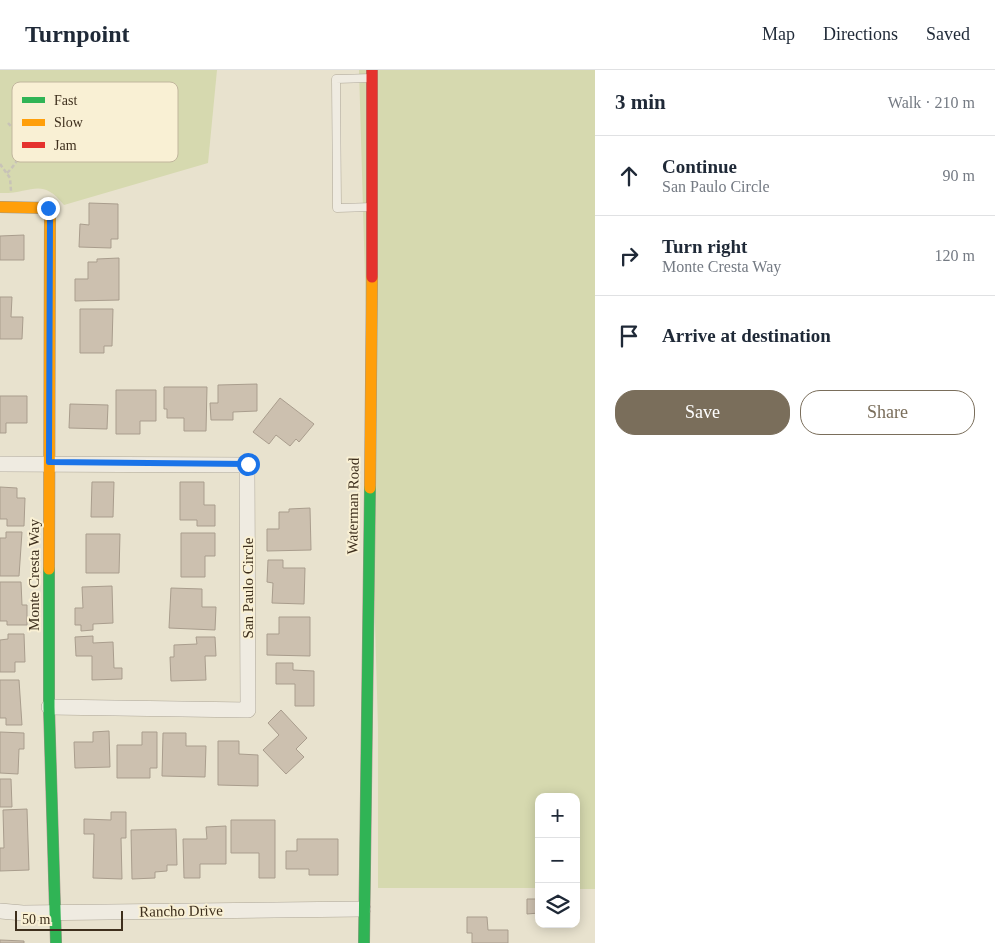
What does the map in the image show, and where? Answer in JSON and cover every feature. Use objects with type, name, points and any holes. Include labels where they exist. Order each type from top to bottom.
[{"type":"main road","name":"Waterman Road","points":[[364,943],[373,208],[372,74]]},
{"type":"main road","name":"Monte Cresta Way","points":[[6,207],[48,208],[50,212],[49,707],[56,943]]},
{"type":"street","points":[[0,464],[49,462]]},
{"type":"street","name":"San Paulo Circle","points":[[49,462],[248,464],[248,710],[49,707]]},
{"type":"street","name":"Rancho Drive","points":[[0,911],[363,909]]},
{"type":"lane","points":[[372,74],[336,79],[338,208],[373,208]]},
{"type":"path","points":[[8,122],[12,126]]},
{"type":"path","points":[[7,173],[18,162]]},
{"type":"path","points":[[0,164],[10,178],[6,207]]},
{"type":"green space","points":[[0,70],[217,70],[208,163],[64,205],[56,196],[42,189],[35,188],[11,193],[0,193]]},
{"type":"green space","points":[[359,70],[595,70],[595,889],[580,889],[580,793],[535,793],[535,888],[378,888],[378,727]]},
{"type":"building","points":[[89,203],[118,204],[118,239],[111,239],[111,248],[79,247],[80,224],[89,225]]},
{"type":"building","points":[[24,235],[24,260],[0,260],[0,236]]},
{"type":"building","points":[[119,258],[119,300],[75,301],[75,279],[88,279],[88,262],[97,262],[97,259]]},
{"type":"building","points":[[0,297],[12,297],[11,317],[23,317],[22,339],[0,339]]},
{"type":"building","points":[[80,309],[113,309],[112,346],[104,346],[104,353],[80,353]]},
{"type":"building","points":[[257,384],[257,411],[233,412],[233,420],[211,420],[210,403],[218,403],[218,385]]},
{"type":"building","points":[[164,387],[207,387],[206,431],[184,431],[184,418],[167,418],[167,409],[164,409]]},
{"type":"building","points":[[116,390],[156,390],[156,421],[140,421],[140,434],[116,434]]},
{"type":"building","points":[[0,396],[27,396],[27,423],[6,423],[6,433],[0,433]]},
{"type":"building","points":[[280,398],[314,424],[299,442],[296,439],[290,446],[276,435],[269,444],[253,432]]},
{"type":"building","points":[[70,404],[108,405],[107,429],[69,428]]},
{"type":"building","points":[[92,482],[114,482],[113,517],[91,517]]},
{"type":"building","points":[[180,482],[204,482],[204,505],[215,505],[215,526],[197,526],[197,520],[180,520]]},
{"type":"building","points":[[0,487],[17,488],[17,498],[25,498],[24,526],[7,526],[7,519],[0,519]]},
{"type":"building","points":[[310,508],[311,550],[267,551],[267,529],[279,529],[279,512],[289,512],[289,509]]},
{"type":"building","points":[[6,532],[22,532],[19,576],[0,576],[0,538],[6,538]]},
{"type":"building","points":[[181,533],[215,533],[215,556],[205,556],[205,577],[181,577]]},
{"type":"building","points":[[86,534],[120,534],[119,573],[86,573]]},
{"type":"building","points":[[268,560],[283,560],[283,568],[305,568],[304,604],[272,603],[273,583],[267,582]]},
{"type":"building","points":[[0,582],[21,582],[22,605],[27,605],[27,625],[7,625],[7,621],[0,621]]},
{"type":"building","points":[[112,586],[113,623],[93,624],[93,630],[81,631],[81,625],[75,625],[75,608],[83,608],[82,587]]},
{"type":"building","points":[[171,588],[202,589],[202,607],[216,607],[215,630],[169,628]]},
{"type":"building","points":[[279,617],[310,617],[310,656],[267,655],[267,634],[279,634]]},
{"type":"building","points":[[8,634],[24,634],[25,662],[15,662],[15,672],[0,672],[0,640],[8,639]]},
{"type":"building","points":[[93,636],[93,643],[113,642],[114,668],[122,668],[122,679],[92,680],[92,656],[76,656],[75,637]]},
{"type":"building","points":[[196,637],[215,637],[216,656],[205,656],[206,680],[171,681],[170,657],[174,657],[174,645],[197,644]]},
{"type":"building","points":[[276,663],[293,663],[293,670],[314,671],[314,706],[295,706],[295,684],[276,684]]},
{"type":"building","points":[[0,680],[19,680],[22,725],[6,725],[6,718],[0,718]]},
{"type":"building","points":[[281,710],[307,738],[296,749],[304,757],[286,774],[263,750],[279,735],[268,723]]},
{"type":"building","points":[[109,731],[110,767],[75,768],[74,742],[93,742],[93,732]]},
{"type":"building","points":[[0,732],[24,733],[24,749],[19,749],[18,774],[0,773]]},
{"type":"building","points":[[142,732],[157,732],[157,768],[150,768],[150,778],[117,778],[117,745],[142,745]]},
{"type":"building","points":[[163,733],[186,733],[186,746],[206,746],[205,777],[162,776]]},
{"type":"building","points":[[218,741],[239,741],[239,754],[258,755],[258,786],[218,785]]},
{"type":"building","points":[[0,779],[11,779],[12,807],[0,807]]},
{"type":"building","points":[[27,809],[29,870],[0,871],[0,848],[4,848],[3,810]]},
{"type":"building","points":[[111,812],[126,812],[126,838],[121,838],[122,879],[93,878],[94,834],[84,834],[84,819],[111,820]]},
{"type":"building","points":[[231,820],[275,820],[275,878],[259,878],[259,853],[231,853]]},
{"type":"building","points":[[226,826],[226,864],[200,864],[200,878],[184,878],[183,839],[207,839],[206,827]]},
{"type":"building","points":[[176,829],[177,865],[167,865],[167,871],[155,872],[155,878],[132,879],[131,830]]},
{"type":"building","points":[[297,839],[338,839],[338,875],[309,875],[309,869],[286,869],[286,851],[297,851]]},
{"type":"building","points":[[527,899],[535,899],[535,913],[527,914]]},
{"type":"building","points":[[467,917],[487,917],[488,930],[508,930],[508,943],[472,943],[472,933],[467,933]]},
{"type":"building","points":[[0,940],[24,941],[24,943],[0,943]]},
{"type":"traffic: fast","points":[[364,943],[370,488]]},
{"type":"traffic: fast","points":[[49,569],[49,707],[56,943]]},
{"type":"traffic: slow","points":[[0,207],[48,208],[50,212],[49,569]]},
{"type":"traffic: slow","points":[[370,488],[372,277]]},
{"type":"traffic: jam","points":[[372,70],[372,277]]},
{"type":"route","points":[[48,208],[50,212],[49,462],[248,464]]}]
